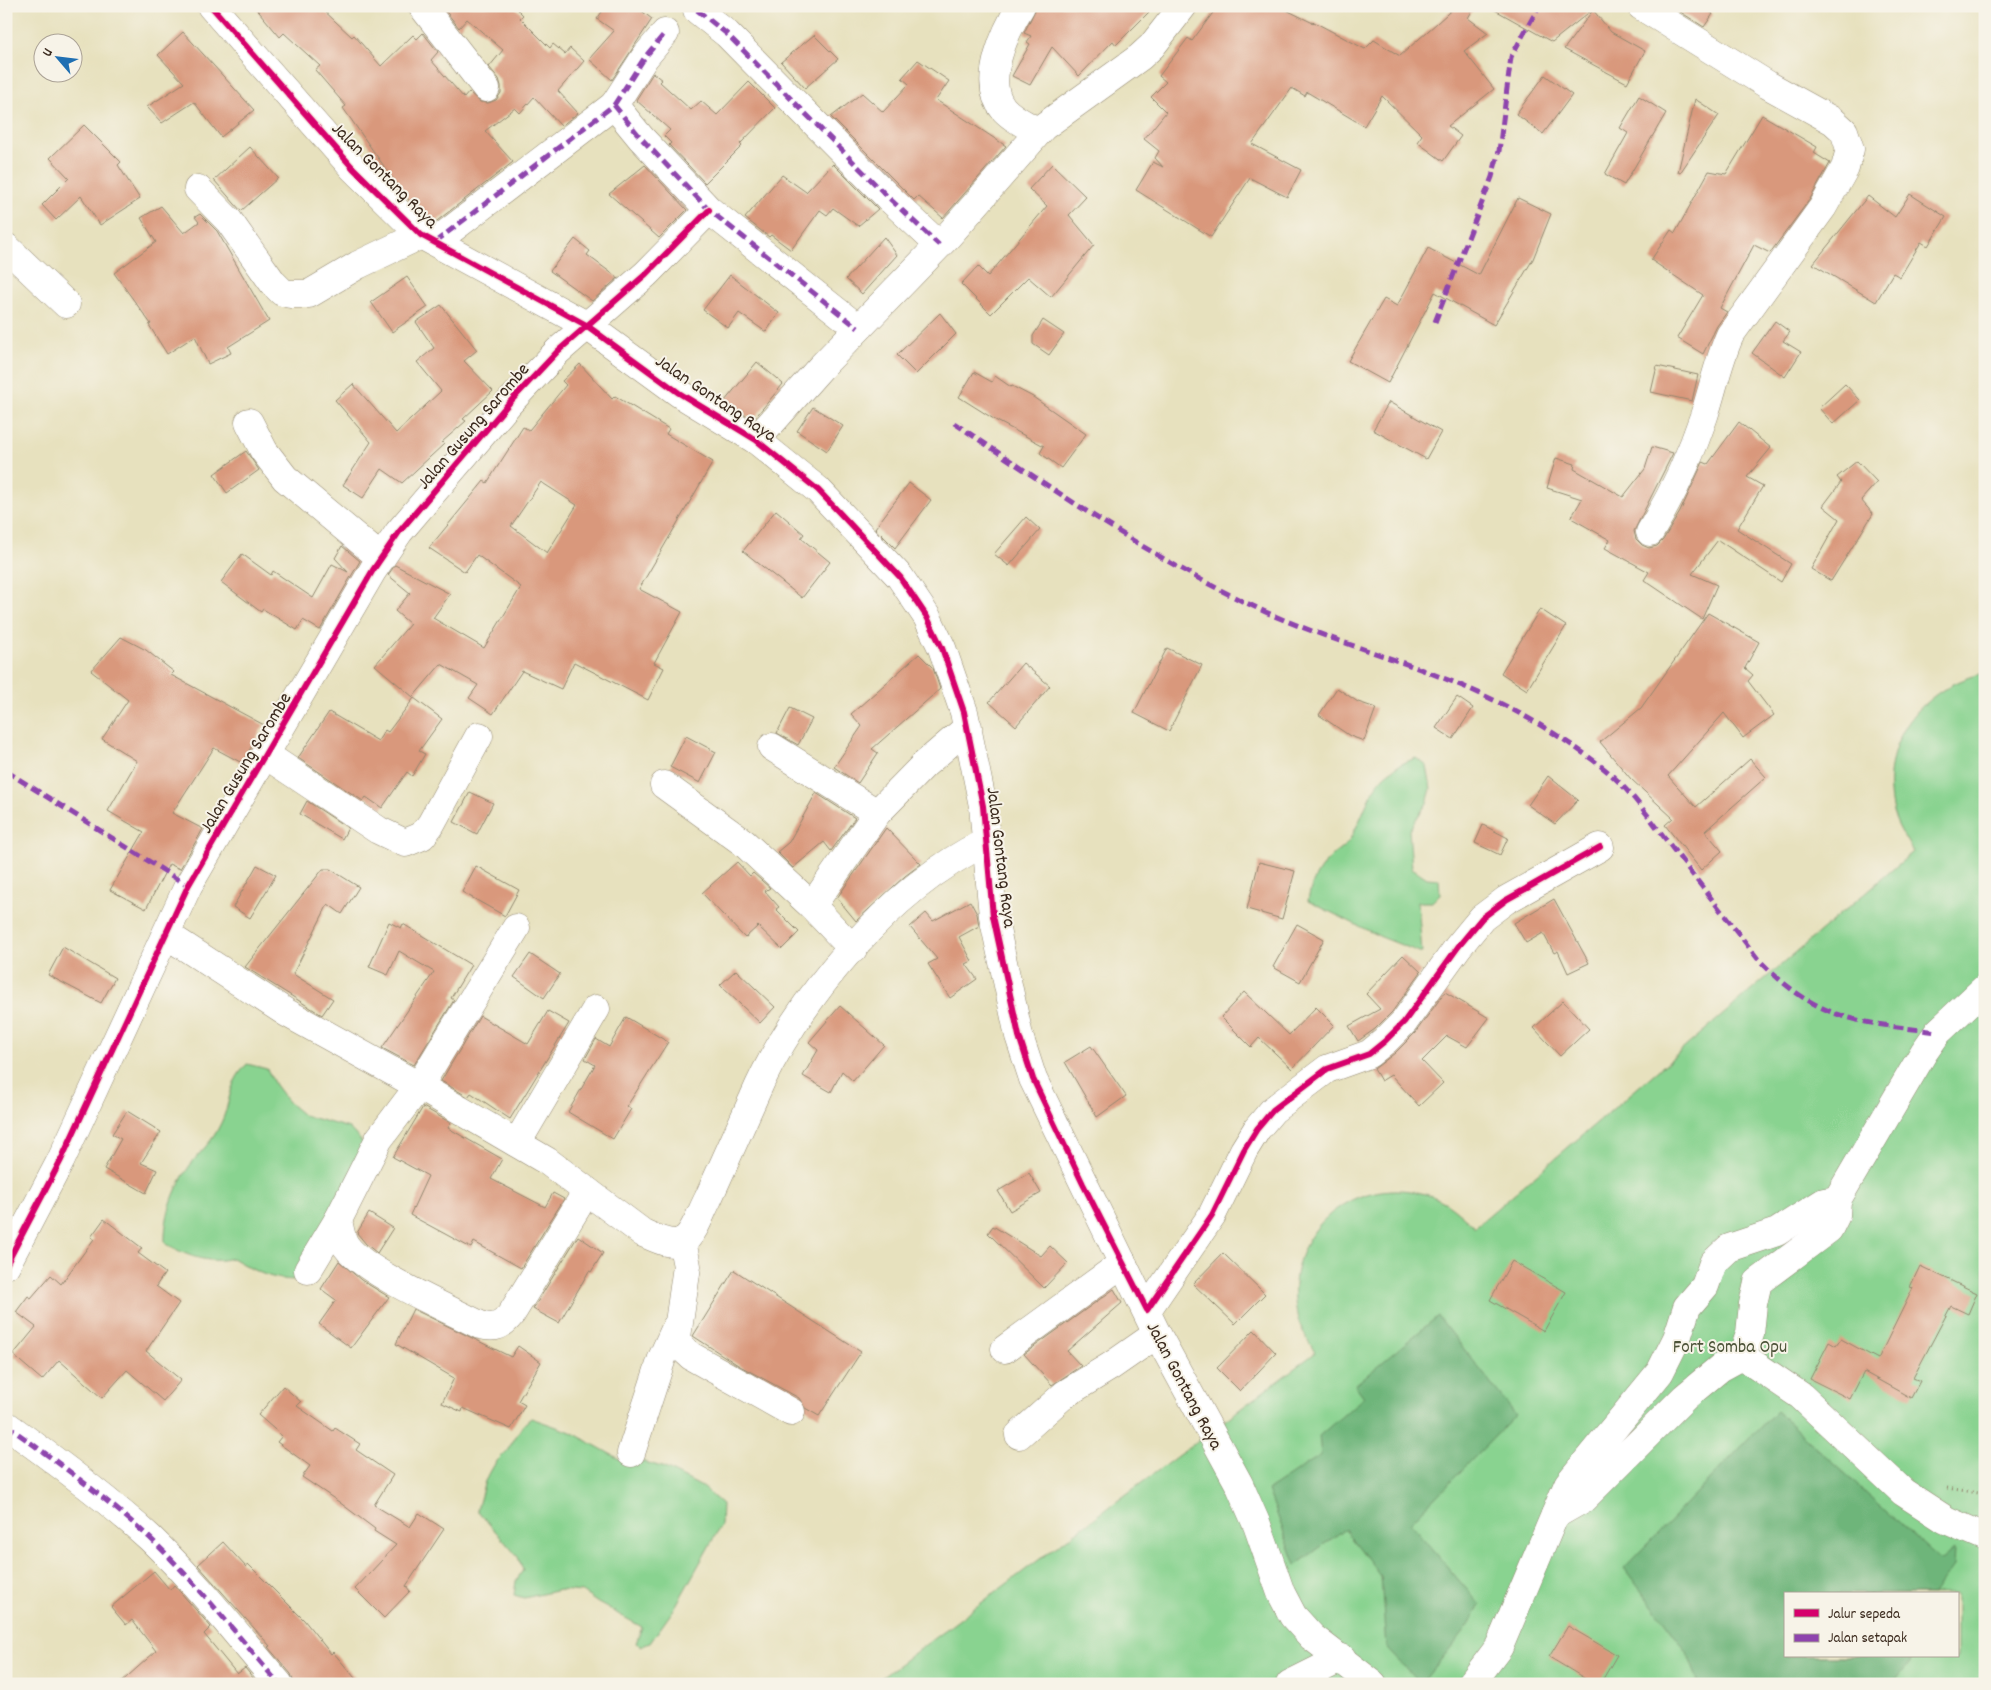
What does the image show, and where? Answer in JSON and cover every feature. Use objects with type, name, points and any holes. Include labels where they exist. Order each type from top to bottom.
[{"type":"street","name":"Jalan Gontang Raya","points":[[211,6],[353,168],[428,238],[586,325],[679,393],[756,440],[818,490],[900,577],[927,617],[942,648],[968,727],[983,806],[993,916],[1019,1036],[1034,1079],[1052,1120],[1152,1322],[1239,1484],[1257,1524],[1281,1593],[1293,1616],[1312,1637],[1342,1658],[1373,1684]]},
{"type":"street","points":[[422,6],[486,88]]},
{"type":"street","points":[[1021,6],[1010,23],[1001,45],[995,87],[1002,108],[1038,132]]},
{"type":"street","points":[[756,440],[858,328],[939,246],[1038,132],[1140,57],[1152,46],[1183,6]]},
{"type":"street","points":[[1642,6],[1753,76],[1833,121],[1844,131],[1850,149],[1845,168],[1823,207],[1730,335],[1720,357],[1704,416],[1687,462],[1650,532]]},
{"type":"street","points":[[696,10],[727,34],[939,246]]},
{"type":"street","points":[[198,189],[229,221],[273,283],[282,292],[308,294],[358,265],[428,238],[614,105],[646,57],[665,33]]},
{"type":"street","points":[[614,105],[641,138],[708,210],[858,328]]},
{"type":"street","name":"Jalan Gusung Sarombe","points":[[6,1265],[61,1160],[167,935],[188,886],[381,558],[420,506],[509,403],[586,325],[646,274],[708,210]]},
{"type":"street","points":[[6,247],[66,304]]},
{"type":"street","points":[[249,422],[264,451],[285,478],[381,558]]},
{"type":"street","points":[[812,906],[877,813],[924,765],[968,727]]},
{"type":"street","points":[[266,755],[378,830],[405,843],[414,841],[422,836],[431,824],[479,736]]},
{"type":"street","points":[[772,747],[877,813]]},
{"type":"street","points":[[664,784],[744,843],[812,906],[853,949]]},
{"type":"street","points":[[167,935],[287,1013],[419,1086],[547,1161],[643,1232],[668,1242],[682,1242],[692,1232],[700,1216],[758,1086],[779,1046],[828,978],[853,949],[914,888],[946,863],[986,842]]},
{"type":"street","points":[[1019,1435],[1066,1394],[1111,1366],[1152,1322],[1212,1215],[1244,1150],[1257,1129],[1273,1110],[1327,1069],[1369,1054],[1385,1041],[1404,1022],[1458,946],[1482,918],[1506,900],[1600,847]]},
{"type":"street","points":[[308,1270],[338,1220],[379,1139],[419,1086],[516,928]]},
{"type":"street","points":[[1555,1515],[1583,1499],[1685,1397],[1720,1368],[1742,1356],[1750,1334],[1753,1304],[1758,1282],[1829,1229],[1836,1215],[1837,1200],[1898,1094],[1938,1032],[1985,988]]},
{"type":"street","points":[[518,1143],[596,1009]]},
{"type":"street","points":[[338,1220],[343,1241],[353,1254],[392,1280],[480,1325],[491,1328],[498,1327],[512,1313],[587,1191]]},
{"type":"street","points":[[1471,1684],[1499,1647],[1568,1484],[1660,1372],[1678,1338],[1687,1307],[1705,1286],[1709,1271],[1719,1255],[1729,1248],[1777,1232],[1824,1202],[1837,1200]]},
{"type":"street","points":[[631,1452],[662,1358],[676,1327],[687,1266],[682,1242]]},
{"type":"street","points":[[1005,1349],[1123,1263]]},
{"type":"street","points":[[676,1327],[680,1346],[691,1356],[791,1412]]},
{"type":"street","points":[[1742,1356],[1801,1396],[1903,1492],[1946,1520],[1985,1537]]},
{"type":"street","points":[[6,1424],[129,1520],[150,1539],[179,1568],[279,1684]]},
{"type":"street","points":[[1290,1684],[1342,1658]]},
{"type":"green space","name":"Fort Somba Opu","points":[[1985,673],[1985,1684],[873,1684],[1315,1353],[1298,1320],[1295,1287],[1299,1261],[1310,1237],[1326,1218],[1346,1203],[1370,1193],[1397,1190],[1433,1196],[1452,1207],[1475,1227],[1913,852],[1893,813],[1890,783],[1892,760],[1899,739],[1910,720],[1924,704],[1962,680]]},
{"type":"green space","points":[[1416,758],[1427,766],[1431,789],[1427,803],[1409,830],[1412,868],[1427,878],[1439,879],[1440,894],[1432,902],[1418,902],[1422,953],[1381,937],[1308,901],[1316,876],[1328,860],[1348,842],[1372,792],[1379,782],[1387,773],[1399,765]]},
{"type":"green space","points":[[247,1064],[267,1069],[275,1085],[288,1102],[303,1115],[349,1128],[367,1147],[299,1280],[271,1277],[232,1258],[214,1260],[197,1258],[165,1243],[165,1232],[172,1199],[194,1160],[217,1132],[232,1087]]},
{"type":"green space","points":[[1438,1316],[1516,1415],[1410,1523],[1480,1605],[1470,1624],[1421,1684],[1386,1648],[1381,1576],[1345,1529],[1296,1565],[1268,1490],[1321,1455],[1319,1436],[1364,1397],[1355,1385]]},
{"type":"green space","points":[[1776,1411],[1941,1560],[1955,1548],[1954,1566],[1934,1592],[1784,1592],[1784,1658],[1909,1658],[1909,1664],[1893,1684],[1699,1684],[1687,1652],[1624,1568]]},
{"type":"green space","points":[[531,1418],[571,1432],[621,1460],[645,1462],[665,1468],[702,1487],[722,1504],[721,1525],[674,1609],[650,1643],[641,1646],[636,1643],[642,1627],[582,1592],[560,1590],[524,1598],[514,1595],[516,1581],[523,1570],[518,1557],[477,1510],[485,1481],[496,1462],[507,1451],[523,1425]]},
{"type":"building","points":[[254,6],[319,6],[352,37],[354,35],[381,66],[413,35],[417,39],[423,33],[438,52],[431,60],[464,98],[469,92],[480,102],[488,103],[496,100],[501,93],[499,79],[489,67],[503,50],[467,19],[459,28],[444,9],[446,6],[514,6],[523,15],[520,18],[550,48],[553,44],[565,54],[570,48],[584,61],[558,91],[578,113],[561,126],[534,97],[520,113],[515,108],[485,131],[513,162],[433,224],[421,210],[419,211],[412,204],[400,189],[343,108],[346,106],[315,70],[320,66],[284,33],[280,37]]},
{"type":"building","points":[[606,6],[635,6],[652,19],[612,80],[589,59],[614,31],[597,19]]},
{"type":"building","points":[[1037,6],[1155,6],[1116,45],[1113,41],[1079,76],[1052,47],[1030,85],[1012,76],[1030,44],[1027,42],[1031,36],[1024,33]]},
{"type":"building","points":[[1218,6],[1278,6],[1314,22],[1365,49],[1374,40],[1400,56],[1456,6],[1475,6],[1468,18],[1488,33],[1464,51],[1494,89],[1448,126],[1461,136],[1443,161],[1417,142],[1422,135],[1382,96],[1364,126],[1307,92],[1305,96],[1292,88],[1252,144],[1301,170],[1287,197],[1250,178],[1211,237],[1136,190],[1153,162],[1163,167],[1155,158],[1159,151],[1144,139],[1166,112],[1151,97],[1166,82],[1159,76],[1188,38],[1192,41]]},
{"type":"building","points":[[1488,6],[1597,6],[1552,42]]},
{"type":"building","points":[[1671,6],[1702,6],[1713,14],[1704,27]]},
{"type":"building","points":[[1593,10],[1611,32],[1645,51],[1627,83],[1564,49]]},
{"type":"building","points":[[183,32],[254,110],[221,137],[194,102],[162,123],[147,107],[184,83],[158,55]]},
{"type":"building","points":[[814,35],[838,59],[805,88],[781,62]]},
{"type":"building","points":[[918,60],[949,81],[936,100],[1006,146],[943,218],[918,196],[914,200],[831,117],[862,93],[883,112],[909,84],[902,78]]},
{"type":"building","points":[[653,73],[662,80],[660,82],[691,110],[701,101],[717,115],[749,82],[775,108],[740,144],[742,146],[705,183],[669,145],[671,143],[664,136],[670,130],[636,100]]},
{"type":"building","points":[[1545,75],[1572,95],[1543,134],[1516,114]]},
{"type":"building","points":[[1639,96],[1666,113],[1624,185],[1605,174],[1628,133],[1620,128]]},
{"type":"building","points":[[1695,99],[1719,115],[1680,173],[1678,172]]},
{"type":"building","points":[[1762,115],[1817,147],[1814,153],[1830,163],[1810,199],[1770,253],[1754,245],[1720,308],[1727,312],[1717,326],[1703,354],[1677,338],[1703,295],[1651,260],[1671,230],[1675,233],[1709,171],[1726,174]]},
{"type":"building","points":[[84,125],[121,162],[118,165],[140,199],[100,225],[81,196],[56,220],[42,205],[69,178],[50,158]]},
{"type":"building","points":[[250,147],[278,178],[241,211],[214,180]]},
{"type":"building","points":[[833,164],[878,209],[858,226],[833,208],[827,215],[820,210],[791,250],[771,235],[769,237],[745,218],[782,175],[806,192]]},
{"type":"building","points":[[1052,164],[1086,197],[1069,215],[1094,245],[1051,297],[1028,277],[991,314],[961,284],[978,266],[988,276],[1047,206],[1029,189]]},
{"type":"building","points":[[645,165],[687,210],[659,238],[609,194]]},
{"type":"building","points":[[1910,194],[1946,217],[1928,246],[1921,242],[1900,277],[1893,273],[1876,302],[1813,264],[1868,196],[1895,217]]},
{"type":"building","points":[[1518,198],[1551,214],[1533,259],[1494,325],[1435,292],[1388,383],[1348,361],[1384,299],[1397,306],[1428,248],[1479,275]]},
{"type":"building","points":[[161,206],[184,233],[199,222],[195,217],[200,214],[217,231],[269,321],[228,347],[231,353],[208,364],[195,336],[167,354],[149,325],[151,324],[114,273],[156,242],[141,218]]},
{"type":"building","points":[[884,237],[897,255],[862,294],[846,279]]},
{"type":"building","points":[[575,239],[590,251],[587,255],[618,278],[592,301],[550,271]]},
{"type":"building","points":[[730,275],[779,313],[766,332],[739,313],[728,328],[703,310]]},
{"type":"building","points":[[407,277],[428,307],[392,332],[371,302]]},
{"type":"building","points":[[441,305],[477,350],[464,361],[493,391],[463,419],[466,421],[442,442],[444,444],[402,483],[382,469],[363,498],[343,485],[371,442],[335,400],[353,384],[396,433],[441,391],[417,362],[434,348],[416,322]]},
{"type":"building","points":[[940,313],[956,334],[916,374],[897,355]]},
{"type":"building","points":[[1043,320],[1064,334],[1049,355],[1033,344],[1033,336]]},
{"type":"building","points":[[1775,321],[1790,332],[1783,341],[1801,352],[1785,377],[1752,353]]},
{"type":"building","points":[[757,362],[783,384],[753,420],[724,402]]},
{"type":"building","points":[[580,364],[612,399],[615,396],[669,429],[666,434],[713,462],[639,589],[682,612],[654,663],[664,668],[648,700],[574,662],[561,689],[522,671],[493,714],[469,698],[478,685],[441,664],[413,697],[375,665],[410,624],[395,611],[410,593],[388,575],[395,565],[450,594],[433,618],[484,648],[521,587],[477,555],[465,572],[429,548],[484,481],[487,483],[523,427],[529,430],[566,385],[562,381]],"holes":[[[541,482],[577,505],[547,553],[511,526]]]},
{"type":"building","points":[[1657,366],[1698,375],[1692,401],[1651,392]]},
{"type":"building","points":[[974,372],[992,382],[995,376],[1011,387],[1033,397],[1086,434],[1061,468],[1040,453],[1044,446],[997,421],[959,397]]},
{"type":"building","points":[[1845,384],[1860,400],[1833,424],[1819,408]]},
{"type":"building","points":[[1389,402],[1441,432],[1426,459],[1373,430]]},
{"type":"building","points":[[813,407],[843,426],[827,451],[797,431]]},
{"type":"building","points":[[1739,422],[1771,448],[1747,477],[1763,486],[1737,529],[1791,564],[1781,582],[1718,540],[1692,574],[1717,585],[1702,619],[1644,580],[1649,572],[1605,548],[1610,540],[1571,518],[1582,499],[1547,488],[1556,458],[1575,464],[1574,469],[1623,497],[1645,469],[1652,447],[1673,453],[1634,531],[1636,539],[1642,545],[1649,548],[1657,546],[1663,540],[1680,512],[1703,462],[1708,464]]},
{"type":"building","points":[[246,451],[259,470],[227,493],[214,474]]},
{"type":"building","points":[[1857,461],[1877,482],[1861,500],[1873,514],[1831,581],[1811,569],[1839,519],[1823,506],[1841,482],[1837,477]]},
{"type":"building","points":[[909,483],[931,500],[895,548],[875,528]]},
{"type":"building","points":[[776,510],[804,534],[801,538],[830,562],[802,598],[743,551]]},
{"type":"building","points":[[1026,517],[1040,530],[1009,566],[994,554]]},
{"type":"building","points":[[342,546],[360,561],[320,630],[303,620],[297,630],[263,609],[261,612],[221,582],[242,554],[271,575],[273,571],[313,598],[332,564],[348,572],[335,558]]},
{"type":"building","points":[[1540,609],[1566,626],[1527,690],[1501,673]]},
{"type":"building","points":[[1708,613],[1759,642],[1745,668],[1753,675],[1748,681],[1774,715],[1743,738],[1724,713],[1668,776],[1696,807],[1750,759],[1766,777],[1705,831],[1722,851],[1701,870],[1665,825],[1673,818],[1631,779],[1600,742],[1641,708]]},
{"type":"building","points":[[121,637],[146,650],[174,672],[171,675],[264,725],[242,763],[214,748],[172,813],[203,829],[180,869],[169,864],[146,909],[110,890],[144,832],[108,811],[137,761],[102,739],[128,700],[91,671]]},
{"type":"building","points":[[1167,648],[1202,665],[1169,731],[1134,713]]},
{"type":"building","points":[[919,654],[933,668],[940,689],[872,749],[878,753],[858,783],[834,767],[862,726],[851,714]]},
{"type":"building","points":[[1023,663],[1050,686],[1016,726],[989,702]]},
{"type":"building","points":[[1337,688],[1358,702],[1376,708],[1364,741],[1350,736],[1319,715]]},
{"type":"building","points":[[1457,697],[1473,708],[1453,739],[1436,728]]},
{"type":"building","points":[[414,698],[442,719],[419,751],[425,754],[412,776],[407,772],[382,808],[366,797],[363,801],[298,758],[329,712],[378,741],[385,730],[388,732]]},
{"type":"building","points":[[790,708],[812,719],[798,745],[777,733]]},
{"type":"building","points":[[686,736],[716,752],[700,783],[670,767]]},
{"type":"building","points":[[1548,776],[1578,800],[1555,824],[1528,805]]},
{"type":"building","points":[[470,792],[493,803],[477,834],[454,822]]},
{"type":"building","points":[[816,793],[855,818],[831,851],[824,842],[793,868],[777,852],[789,842]]},
{"type":"building","points":[[307,801],[348,828],[342,839],[300,814]]},
{"type":"building","points":[[1483,825],[1508,838],[1500,855],[1475,843]]},
{"type":"building","points":[[886,828],[921,864],[905,876],[856,921],[837,898]]},
{"type":"building","points":[[737,862],[750,876],[753,873],[770,888],[765,891],[779,907],[776,909],[799,932],[782,949],[758,926],[745,938],[702,893]]},
{"type":"building","points":[[1259,862],[1295,871],[1282,919],[1247,909]]},
{"type":"building","points":[[257,865],[276,875],[250,918],[233,907]]},
{"type":"building","points":[[476,866],[519,890],[505,916],[462,892]]},
{"type":"building","points":[[323,869],[330,869],[359,887],[342,914],[328,904],[293,974],[333,999],[322,1015],[245,967]]},
{"type":"building","points":[[1554,899],[1589,963],[1568,973],[1558,951],[1554,953],[1543,933],[1526,943],[1514,923]]},
{"type":"building","points":[[970,901],[977,914],[979,926],[959,937],[972,961],[966,964],[977,979],[950,998],[928,964],[937,959],[910,927],[926,913],[933,921]]},
{"type":"building","points":[[389,922],[401,928],[403,924],[471,965],[451,998],[454,1000],[414,1065],[382,1048],[434,972],[399,951],[388,975],[369,967]]},
{"type":"building","points":[[1297,924],[1324,939],[1300,982],[1273,967]]},
{"type":"building","points":[[63,947],[115,978],[101,1003],[48,975]]},
{"type":"building","points":[[530,954],[560,974],[544,998],[514,977]]},
{"type":"building","points":[[1403,955],[1421,972],[1392,1012],[1375,1029],[1358,1041],[1349,1026],[1380,1009],[1366,994]]},
{"type":"building","points":[[736,970],[775,1007],[760,1023],[720,985]]},
{"type":"building","points":[[1244,992],[1289,1035],[1316,1007],[1334,1025],[1292,1069],[1259,1038],[1251,1047],[1221,1017]]},
{"type":"building","points":[[1445,992],[1489,1018],[1467,1047],[1447,1036],[1422,1061],[1443,1083],[1419,1106],[1391,1075],[1381,1081],[1374,1069],[1395,1053],[1415,1033]]},
{"type":"building","points":[[1563,1001],[1589,1029],[1560,1056],[1534,1028]]},
{"type":"building","points":[[840,1006],[884,1045],[853,1081],[842,1071],[831,1092],[803,1076],[818,1050],[809,1042]]},
{"type":"building","points":[[548,1011],[569,1023],[510,1119],[471,1093],[468,1097],[441,1081],[480,1016],[528,1044]]},
{"type":"building","points":[[626,1017],[668,1042],[627,1106],[631,1109],[613,1139],[568,1112],[595,1065],[585,1059],[596,1039],[609,1047]]},
{"type":"building","points":[[1091,1046],[1126,1096],[1097,1117],[1065,1062]]},
{"type":"building","points":[[423,1107],[451,1123],[448,1128],[502,1159],[491,1179],[545,1207],[553,1193],[564,1199],[521,1268],[474,1242],[471,1248],[410,1215],[428,1176],[393,1157]]},
{"type":"building","points":[[127,1111],[161,1132],[141,1163],[157,1170],[146,1193],[104,1169],[121,1139],[112,1134]]},
{"type":"building","points":[[1029,1173],[1041,1193],[1010,1211],[998,1191]]},
{"type":"building","points":[[369,1213],[393,1228],[377,1253],[357,1233]]},
{"type":"building","points":[[104,1219],[142,1248],[138,1253],[165,1273],[156,1286],[179,1303],[146,1351],[181,1380],[163,1401],[127,1370],[102,1398],[59,1360],[42,1380],[13,1355],[36,1327],[16,1312],[28,1296],[31,1298],[51,1275],[61,1284],[94,1239],[91,1237]]},
{"type":"building","points":[[993,1226],[1041,1256],[1050,1246],[1068,1263],[1044,1288],[988,1233]]},
{"type":"building","points":[[578,1236],[603,1253],[591,1272],[589,1271],[559,1323],[533,1309]]},
{"type":"building","points":[[1223,1253],[1265,1294],[1235,1324],[1193,1284]]},
{"type":"building","points":[[339,1261],[361,1280],[389,1297],[351,1348],[319,1324],[336,1300],[321,1289]]},
{"type":"building","points":[[1512,1261],[1566,1292],[1544,1331],[1490,1300]]},
{"type":"building","points":[[1920,1266],[1977,1293],[1968,1314],[1951,1306],[1913,1378],[1920,1381],[1911,1398],[1864,1372],[1850,1399],[1810,1379],[1829,1342],[1836,1346],[1841,1339],[1878,1359],[1913,1288],[1910,1287]]},
{"type":"building","points":[[734,1270],[861,1352],[819,1416],[805,1408],[799,1398],[738,1365],[693,1336]]},
{"type":"building","points":[[1114,1289],[1122,1303],[1067,1351],[1081,1366],[1052,1385],[1024,1354]]},
{"type":"building","points":[[413,1309],[511,1357],[518,1346],[541,1362],[518,1401],[525,1405],[511,1429],[463,1408],[462,1412],[442,1403],[454,1378],[396,1344]]},
{"type":"building","points":[[1254,1330],[1276,1353],[1240,1391],[1217,1368]]},
{"type":"building","points":[[283,1386],[301,1402],[297,1406],[333,1431],[335,1428],[360,1444],[356,1450],[393,1475],[374,1505],[410,1527],[419,1513],[444,1529],[406,1586],[410,1591],[384,1618],[355,1589],[396,1545],[374,1531],[375,1529],[339,1502],[302,1477],[310,1466],[277,1442],[282,1436],[258,1415]]},
{"type":"building","points":[[223,1542],[246,1567],[248,1564],[304,1620],[331,1654],[333,1652],[360,1684],[294,1684],[291,1674],[268,1647],[270,1646],[198,1565]]},
{"type":"building","points":[[154,1571],[170,1590],[174,1585],[211,1627],[204,1634],[237,1674],[245,1668],[258,1684],[119,1684],[156,1651],[132,1620],[126,1625],[111,1607]]},
{"type":"building","points":[[1568,1626],[1617,1655],[1600,1684],[1594,1684],[1549,1657]]},
{"type":"marked path","points":[[1435,322],[1492,177],[1499,151],[1511,57],[1539,6]]},
{"type":"marked path","points":[[697,10],[727,34],[888,197],[939,245]]},
{"type":"marked path","points":[[614,105],[645,57],[665,33]]},
{"type":"marked path","points":[[435,242],[614,105],[641,138],[709,210],[858,328]]},
{"type":"marked path","points":[[954,423],[1140,545],[1217,588],[1279,618],[1460,685],[1502,704],[1544,727],[1602,767],[1622,785],[1649,816],[1758,959],[1780,980],[1820,1007],[1840,1015],[1884,1025],[1938,1032]]},
{"type":"marked path","points":[[6,771],[188,886]]},
{"type":"marked path","points":[[6,1425],[80,1479],[150,1538],[200,1591],[279,1684]]},
{"type":"cycle path","points":[[211,6],[353,168],[421,235],[586,325],[679,393],[756,440],[818,490],[900,577],[927,617],[942,648],[964,712],[983,806],[993,916],[1019,1036],[1033,1079],[1083,1184],[1147,1310],[1212,1215],[1244,1150],[1257,1129],[1273,1110],[1327,1069],[1369,1054],[1385,1041],[1404,1022],[1458,947],[1482,918],[1506,900],[1600,847]]},
{"type":"cycle path","points":[[6,1265],[61,1160],[188,886],[373,570],[399,532],[509,403],[558,351],[646,274],[709,210]]}]
